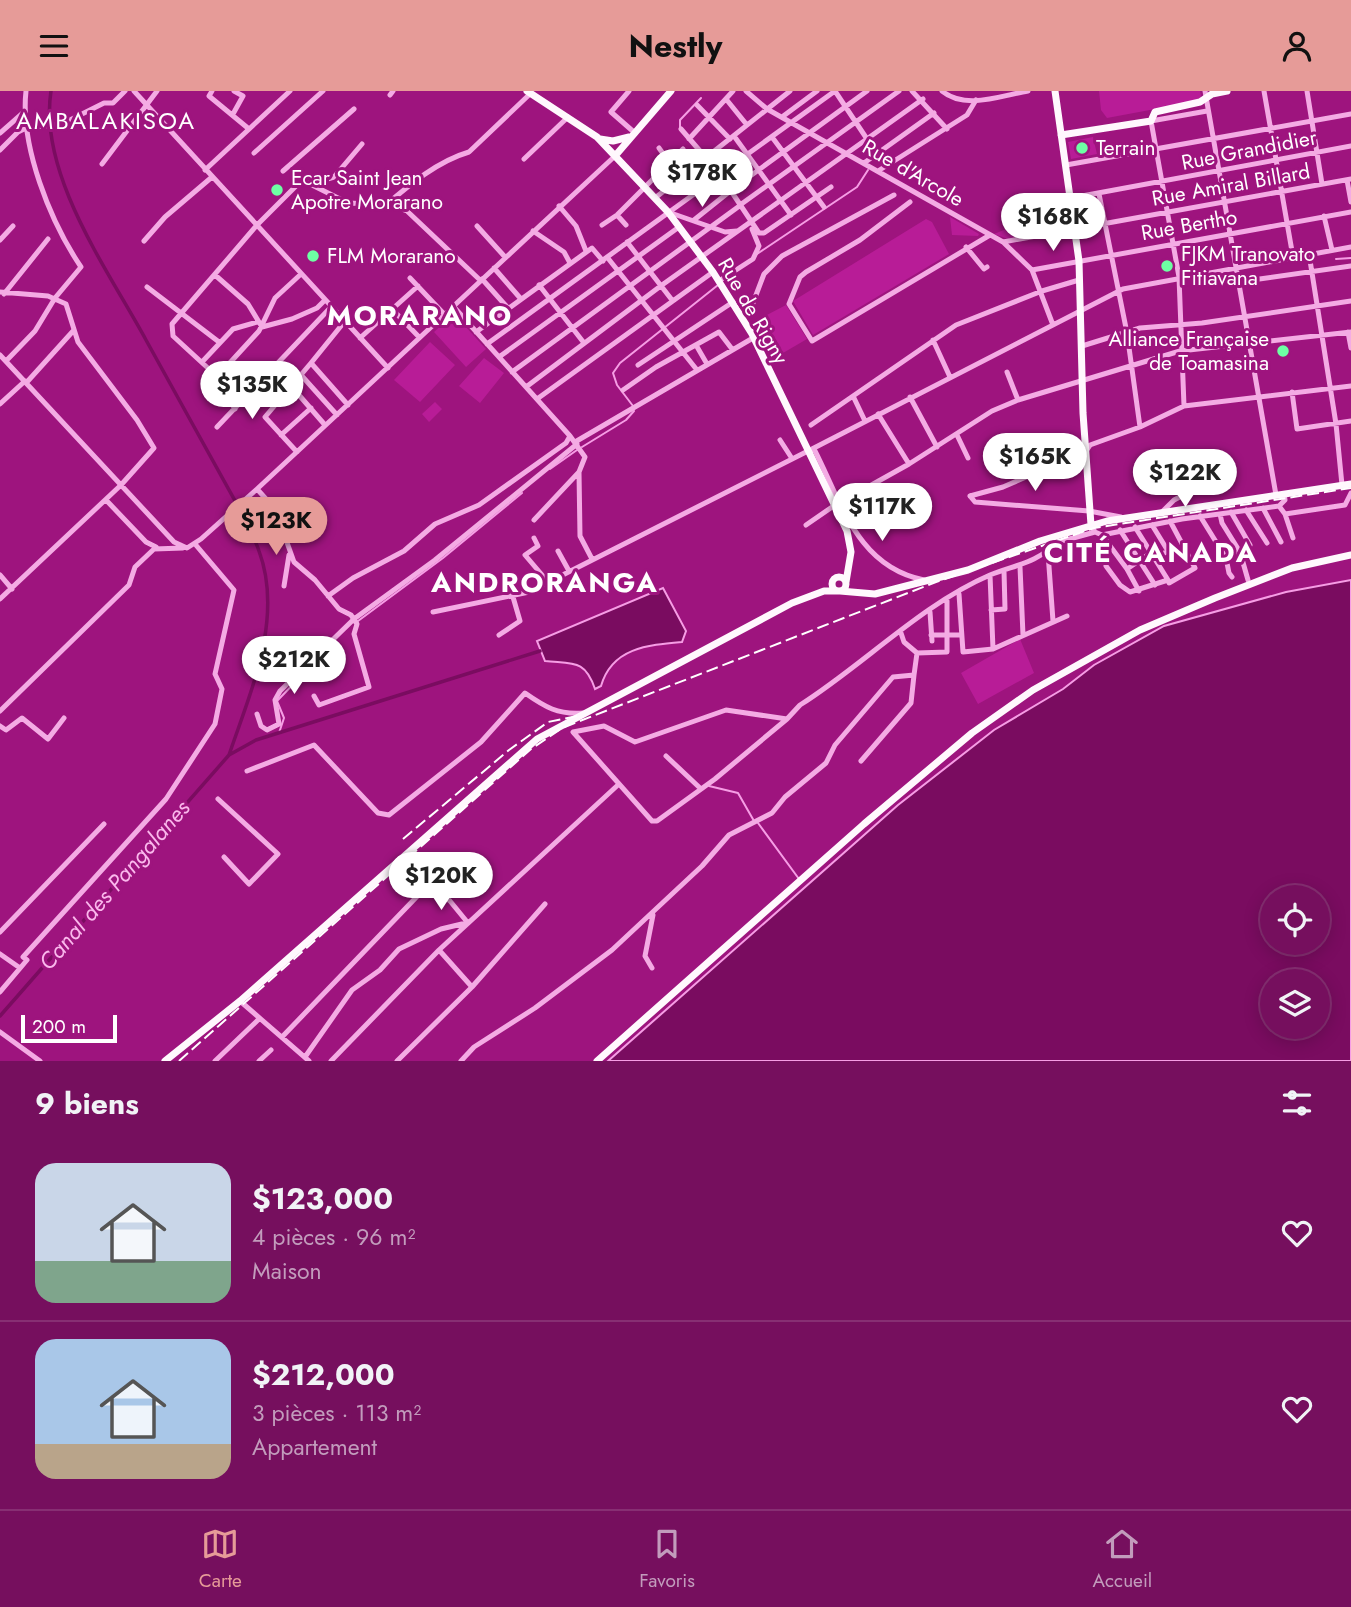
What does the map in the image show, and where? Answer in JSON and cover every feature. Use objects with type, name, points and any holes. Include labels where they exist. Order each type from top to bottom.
[{"type":"main road","points":[[615,156],[671,91]]},
{"type":"main road","points":[[1055,91],[1079,261],[1082,379],[1091,525]]},
{"type":"main road","points":[[1061,135],[1151,121],[1156,111],[1200,102],[1205,95],[1227,91]]},
{"type":"main road","name":"Rue de Rigny","points":[[529,92],[568,116],[615,156],[667,212],[733,302],[838,504],[850,543],[846,582]]},
{"type":"main road","points":[[598,139],[613,141],[634,134]]},
{"type":"main road","points":[[817,593],[839,591],[863,594],[927,580],[986,564],[1040,541],[1121,518],[1351,484]]},
{"type":"main road","points":[[597,1061],[864,824],[972,733],[1033,690],[1140,631],[1203,604],[1292,568],[1351,555]]},
{"type":"main road","points":[[165,1061],[240,1001],[537,739],[792,603],[817,593],[848,566]]},
{"type":"main road","points":[[835,579],[846,582],[853,591],[863,594]]},
{"type":"main road","points":[[835,579],[833,587],[839,591]]},
{"type":"main road","points":[[839,591],[846,582]]},
{"type":"street","points":[[6,361],[35,331],[55,297],[81,267],[39,183],[26,128],[26,91]]},
{"type":"street","points":[[0,150],[26,128],[62,124],[104,103],[113,103],[125,91]]},
{"type":"street","points":[[134,91],[388,367]]},
{"type":"street","points":[[102,164],[157,91]]},
{"type":"street","points":[[212,91],[209,96],[248,129]]},
{"type":"street","points":[[233,114],[243,96],[234,91]]},
{"type":"street","points":[[205,170],[290,91]]},
{"type":"street","points":[[254,153],[323,91]]},
{"type":"street","points":[[629,91],[611,112],[634,134]]},
{"type":"street","points":[[689,139],[733,91]]},
{"type":"street","name":"Rue d'Arcole","points":[[746,91],[767,109],[1003,241]]},
{"type":"street","points":[[655,198],[790,91]]},
{"type":"street","points":[[782,117],[817,91]]},
{"type":"street","points":[[487,344],[835,91],[885,166]]},
{"type":"street","points":[[694,219],[809,131],[867,91]]},
{"type":"street","points":[[512,372],[899,91]]},
{"type":"street","points":[[912,91],[923,99],[947,129]]},
{"type":"street","points":[[942,91],[960,102],[967,115]]},
{"type":"street","points":[[960,102],[1028,91]]},
{"type":"street","points":[[1264,91],[1293,257]]},
{"type":"street","points":[[1307,91],[1322,184]]},
{"type":"street","points":[[386,205],[427,173],[469,152],[529,92]]},
{"type":"street","points":[[787,719],[726,710],[635,742],[604,726],[573,732],[652,821],[657,821],[787,719],[800,705],[930,612],[990,575],[1020,567],[1048,553],[1055,543],[1095,533],[1102,535],[1200,516],[1279,506],[1285,499],[1280,495],[1258,395],[1205,95]]},
{"type":"street","points":[[726,99],[747,125]]},
{"type":"street","points":[[526,387],[662,285],[923,99]]},
{"type":"street","points":[[878,171],[967,115],[976,100]]},
{"type":"street","points":[[697,105],[749,155],[791,215]]},
{"type":"street","points":[[283,171],[354,109]]},
{"type":"street","points":[[1184,406],[1179,277],[1151,121],[1207,111]]},
{"type":"street","points":[[0,133],[24,112]]},
{"type":"street","points":[[864,163],[934,113]]},
{"type":"street","points":[[1066,165],[1351,114]]},
{"type":"street","points":[[524,159],[568,116]]},
{"type":"street","points":[[681,129],[720,175],[756,231],[764,233],[831,187]]},
{"type":"street","points":[[772,137],[824,208]]},
{"type":"street","points":[[235,409],[216,378],[173,335],[172,324],[257,225],[299,183],[311,184],[334,177],[362,143]]},
{"type":"street","name":"Rue Grandidier","points":[[1071,198],[1351,146]]},
{"type":"street","points":[[659,148],[681,179]]},
{"type":"street","points":[[602,225],[645,189],[683,149]]},
{"type":"street","points":[[0,711],[129,585],[135,567],[154,549],[187,548],[195,544],[615,156]]},
{"type":"street","points":[[144,241],[165,216],[212,177]]},
{"type":"street","points":[[1349,179],[1351,202]]},
{"type":"street","name":"Rue Amiral Billard","points":[[1076,230],[1349,179]]},
{"type":"street","points":[[311,184],[348,203],[386,205],[414,217],[508,307]]},
{"type":"street","points":[[1099,194],[1127,334],[1140,427]]},
{"type":"street","points":[[752,303],[764,274],[782,256],[894,195]]},
{"type":"street","points":[[910,202],[860,240],[800,277],[789,304],[812,341],[990,235]]},
{"type":"street","points":[[559,207],[576,226],[586,251]]},
{"type":"street","points":[[667,212],[694,219],[725,232],[737,231]]},
{"type":"street","name":"Rue Bertho","points":[[1032,270],[1351,212]]},
{"type":"street","points":[[617,215],[626,225]]},
{"type":"street","points":[[1324,216],[1332,250]]},
{"type":"street","points":[[719,281],[753,259],[757,252],[759,246],[749,222]]},
{"type":"street","points":[[0,240],[12,226]]},
{"type":"street","points":[[477,226],[505,257]]},
{"type":"street","points":[[499,357],[679,227]]},
{"type":"street","points":[[1003,241],[1076,230]]},
{"type":"street","points":[[533,231],[564,252],[570,263]]},
{"type":"street","points":[[2,294],[48,239]]},
{"type":"street","points":[[1003,241],[1032,270],[1053,324]]},
{"type":"street","points":[[627,242],[673,300]]},
{"type":"street","points":[[966,247],[984,269],[987,267]]},
{"type":"street","points":[[433,611],[513,597],[548,582],[1119,291],[1179,277],[1351,247]]},
{"type":"street","points":[[476,332],[592,248],[618,272],[697,370]]},
{"type":"street","points":[[1309,254],[1336,424],[1342,485]]},
{"type":"street","points":[[1238,282],[1351,266]]},
{"type":"street","points":[[494,268],[521,299]]},
{"type":"street","points":[[537,399],[713,272]]},
{"type":"street","points":[[216,378],[259,324],[275,298],[301,274]]},
{"type":"street","points":[[215,275],[248,304],[259,324]]},
{"type":"street","points":[[410,278],[444,314]]},
{"type":"street","points":[[811,425],[854,398],[933,340],[981,314],[1079,280]]},
{"type":"street","points":[[539,285],[584,343]]},
{"type":"street","points":[[360,338],[418,286]]},
{"type":"street","points":[[147,287],[219,342]]},
{"type":"street","points":[[0,599],[106,500],[154,448],[138,420],[78,342],[66,304],[55,297],[2,294]]},
{"type":"street","points":[[202,362],[233,329],[292,319],[317,308],[325,300]]},
{"type":"street","points":[[638,365],[733,302]]},
{"type":"street","points":[[1082,346],[1140,328],[1244,318],[1351,302]]},
{"type":"street","points":[[453,306],[570,436],[585,457],[579,472],[534,520]]},
{"type":"street","points":[[217,427],[331,307]]},
{"type":"street","points":[[392,309],[419,337]]},
{"type":"street","points":[[297,452],[265,418],[345,321]]},
{"type":"street","points":[[0,404],[75,330]]},
{"type":"street","points":[[622,390],[721,331],[733,349]]},
{"type":"street","points":[[806,525],[957,435],[992,411],[1017,400],[1180,351],[1350,332],[1351,348]]},
{"type":"street","points":[[257,714],[267,730],[279,724],[275,700],[280,691],[355,620],[435,560],[577,445],[630,409],[753,338]]},
{"type":"street","points":[[933,340],[950,377]]},
{"type":"street","points":[[696,345],[708,364]]},
{"type":"street","points":[[0,355],[174,542],[187,548]]},
{"type":"street","points":[[311,363],[348,405]]},
{"type":"street","points":[[1007,372],[1017,400]]},
{"type":"street","points":[[301,375],[337,415]]},
{"type":"street","points":[[1121,518],[1089,510],[980,502],[970,496],[986,493],[1067,459],[1086,451],[1090,445],[1140,427],[1184,406],[1258,395],[1351,386]]},
{"type":"street","points":[[292,387],[325,425]]},
{"type":"street","points":[[1292,392],[1297,429],[1351,421]]},
{"type":"street","points":[[910,397],[937,447]]},
{"type":"street","points":[[854,398],[865,421]]},
{"type":"street","points":[[281,435],[311,408]]},
{"type":"street","points":[[878,414],[909,464]]},
{"type":"street","points":[[957,435],[968,458]]},
{"type":"street","points":[[328,596],[353,578],[404,551],[435,524],[479,505],[566,443],[570,436]]},
{"type":"street","points":[[780,440],[792,457]]},
{"type":"street","points":[[1060,447],[1067,459]]},
{"type":"street","points":[[579,472],[580,536],[592,559]]},
{"type":"street","points":[[257,489],[275,509],[289,554],[338,609],[355,620]]},
{"type":"street","points":[[1162,512],[1174,500],[1195,489]]},
{"type":"street","points":[[1285,514],[1345,505],[1351,493]]},
{"type":"street","points":[[106,500],[151,547],[168,550]]},
{"type":"street","points":[[838,504],[857,536],[883,563],[901,575],[927,580]]},
{"type":"street","points":[[1279,506],[1285,514],[1293,538]]},
{"type":"street","points":[[1263,508],[1281,542]]},
{"type":"street","points":[[1246,510],[1267,543]]},
{"type":"street","points":[[1226,558],[1250,545],[1231,512]]},
{"type":"street","points":[[1220,514],[1222,523],[1240,552],[1248,580]]},
{"type":"street","points":[[1200,516],[1226,558],[1229,573],[1233,577]]},
{"type":"street","points":[[1135,527],[1169,583],[1185,577],[1195,568],[1170,521]]},
{"type":"street","points":[[1152,524],[1168,551],[1108,569],[1126,590],[1139,591],[1167,580]]},
{"type":"street","points":[[1091,525],[1095,533]]},
{"type":"street","points":[[1120,530],[1155,585]]},
{"type":"street","points":[[1102,535],[1125,566],[1139,591]]},
{"type":"street","points":[[534,538],[538,546],[525,555],[548,582]]},
{"type":"street","points":[[0,992],[27,960],[23,957],[166,799],[215,724],[222,689],[215,674],[234,590],[195,544]]},
{"type":"street","points":[[558,551],[569,571]]},
{"type":"street","points":[[1048,553],[1053,621]]},
{"type":"street","points":[[284,586],[289,554]]},
{"type":"street","points":[[1020,567],[1023,635]]},
{"type":"street","points":[[991,610],[1005,609],[1004,571]]},
{"type":"street","points":[[0,575],[12,589]]},
{"type":"street","points":[[990,575],[993,649]]},
{"type":"street","points":[[959,594],[963,652],[993,649],[1067,616]]},
{"type":"street","points":[[499,635],[520,621],[513,597]]},
{"type":"street","points":[[901,633],[904,642],[917,653],[946,653],[947,601]]},
{"type":"street","points":[[930,612],[932,638],[960,635]]},
{"type":"street","points":[[314,696],[319,705],[369,687],[354,634],[355,620]]},
{"type":"street","points":[[862,761],[911,703],[917,653]]},
{"type":"street","points":[[461,1061],[474,1047],[535,1008],[612,950],[702,866],[729,835],[766,818],[785,797],[826,763],[835,745],[893,677],[914,675]]},
{"type":"street","points":[[247,771],[314,745],[379,813],[390,815],[481,742],[525,693],[548,709],[568,714],[583,713]]},
{"type":"street","points":[[0,726],[6,730],[22,718],[48,739],[64,718]]},
{"type":"street","points":[[666,756],[701,788]]},
{"type":"street","points":[[331,1061],[439,950],[619,784]]},
{"type":"street","points":[[218,799],[278,854],[248,884],[224,857]]},
{"type":"street","points":[[0,932],[104,824]]},
{"type":"street","points":[[399,859],[468,923]]},
{"type":"street","points":[[282,1037],[429,884]]},
{"type":"street","points":[[397,1061],[472,987],[481,973],[514,942],[545,904]]},
{"type":"street","points":[[652,968],[645,955],[653,914]]},
{"type":"street","points":[[240,1001],[307,1059],[352,990],[380,970],[399,949],[441,929],[468,923]]},
{"type":"street","points":[[439,950],[472,987]]},
{"type":"street","points":[[0,954],[20,968]]},
{"type":"street","points":[[215,1061],[259,1019]]},
{"type":"street","points":[[0,1032],[40,1061]]},
{"type":"street","points":[[259,1061],[271,1050]]},
{"type":"shaded area","points":[[1099,91],[1200,91],[1201,96],[1198,101],[1107,118],[1101,110]]},
{"type":"shaded area","name":"Terrain","points":[[1093,137],[1097,154],[1071,159],[1068,142]]},
{"type":"shaded area","points":[[1071,203],[1072,227],[1008,239],[994,234]]},
{"type":"shaded area","points":[[950,217],[979,234],[978,236],[952,235]]},
{"type":"shaded area","points":[[926,219],[932,222],[949,254],[813,335],[793,301]]},
{"type":"shaded area","points":[[786,305],[807,339],[783,353],[763,317]]},
{"type":"shaded area","points":[[454,314],[486,349],[466,367],[434,332]]},
{"type":"shaded area","points":[[430,342],[455,365],[420,402],[394,380]]},
{"type":"shaded area","points":[[484,358],[504,373],[480,403],[459,386]]},
{"type":"shaded area","points":[[435,402],[442,409],[429,422],[422,414]]},
{"type":"shaded area","points":[[1351,580],[1351,1061],[608,1061],[898,805],[994,730],[1063,689],[1094,665],[1164,626],[1286,592]]},
{"type":"shaded area","points":[[663,588],[686,631],[682,642],[644,647],[622,656],[606,673],[601,686],[595,689],[587,672],[577,665],[545,661],[537,641]]},
{"type":"shaded area","points":[[1020,639],[1034,673],[978,704],[961,673]]},
{"type":"waterway","name":"Canal des Pangalanes","points":[[51,91],[50,123],[55,155],[79,220],[244,517],[259,551],[266,576],[268,602],[261,655],[229,755]]},
{"type":"waterway","points":[[680,129],[680,120],[701,98]]},
{"type":"waterway","points":[[757,254],[857,187],[868,170]]},
{"type":"waterway","points":[[1336,259],[1351,258]]},
{"type":"waterway","points":[[633,406],[617,385],[613,373],[620,363],[718,285]]},
{"type":"waterway","points":[[582,447],[626,420],[634,411]]},
{"type":"waterway","points":[[550,469],[577,450]]},
{"type":"waterway","points":[[358,621],[443,558],[522,493]]},
{"type":"waterway","points":[[279,733],[284,718],[277,701],[331,645]]},
{"type":"waterway","name":"Canal des Pangalanes","points":[[0,1016],[229,755],[256,740],[540,651]]},
{"type":"waterway","points":[[709,786],[738,793],[754,821]]},
{"type":"waterway","points":[[758,823],[799,879]]},
{"type":"railway","points":[[179,1061],[531,749],[562,728],[936,582],[1094,528],[1351,488]]},
{"type":"railway","points":[[403,839],[509,750],[548,722],[577,716]]},
{"type":"place","name":"Terrain","points":[[1082,148]]},
{"type":"place","name":"Ecar Saint Jean Apotre Morarano","points":[[277,190]]},
{"type":"place","name":"FLM Morarano","points":[[313,256]]},
{"type":"place","name":"FJKM Tranovato Fitiavana","points":[[1167,266]]},
{"type":"place","name":"Alliance Française de Toamasina","points":[[1283,351]]},
{"type":"district","name":"AMBALAKISOA","points":[[106,121]]},
{"type":"district","name":"MORARANO","points":[[420,315]]},
{"type":"district","name":"CITÉ CANADA","points":[[1151,552]]},
{"type":"district","name":"ANDRORANGA","points":[[545,582]]}]
